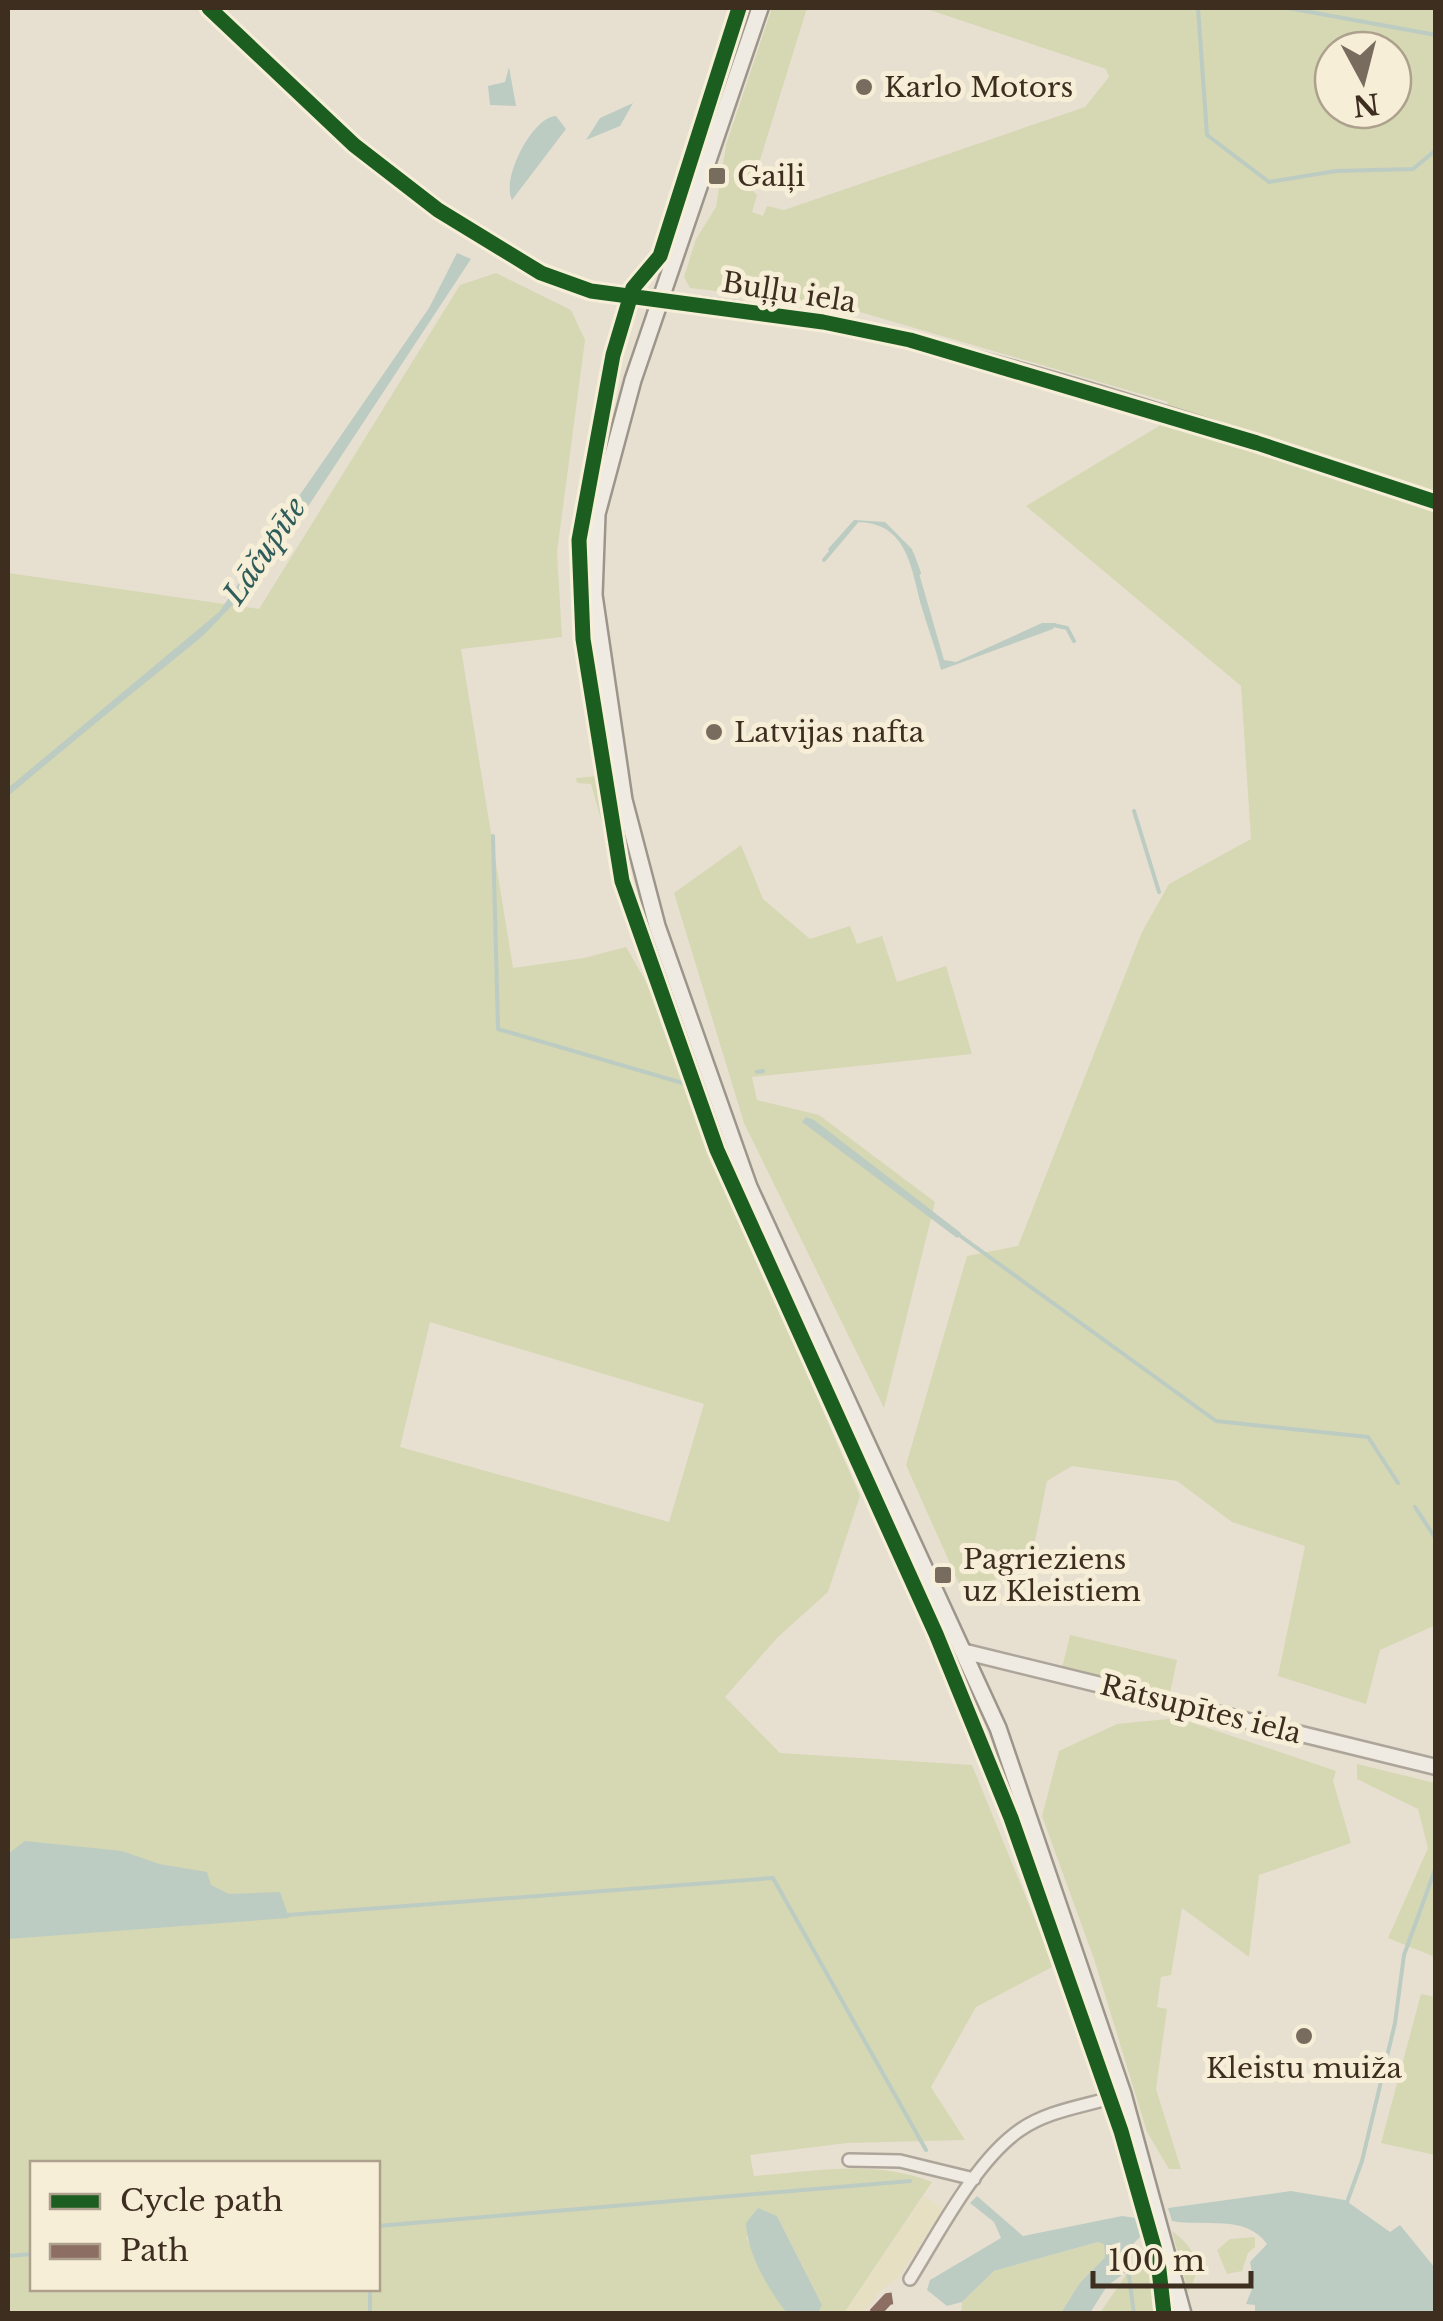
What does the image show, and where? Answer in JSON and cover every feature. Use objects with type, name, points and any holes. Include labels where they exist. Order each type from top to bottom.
[{"type":"main road","points":[[760,8],[659,299],[608,465],[593,544],[594,595],[604,682],[637,859],[749,1187],[966,1652],[1022,1796],[1123,2094],[1183,2314]]},
{"type":"street","name":"Buļļu iela","points":[[208,8],[354,145],[438,210],[542,273],[591,291],[823,322],[910,340],[1258,442],[1436,502]]},
{"type":"street","name":"Rātsupītes iela","points":[[966,1652],[1436,1767]]},
{"type":"street","points":[[910,2280],[974,2179],[1020,2130],[1054,2114],[1123,2094]]},
{"type":"street","points":[[849,2160],[900,2160],[974,2179]]},
{"type":"shaded area","points":[[924,2196],[943,2209],[898,2278],[880,2291],[863,2313],[844,2314]]},
{"type":"green space","points":[[772,8],[807,8],[751,189],[757,195],[752,212],[763,216],[767,206],[784,210],[1085,107],[1109,77],[1106,69],[924,8],[1435,8],[1436,1625],[1380,1650],[1366,1704],[1278,1676],[1305,1546],[1232,1522],[1177,1481],[1072,1466],[1047,1481],[1029,1571],[961,1588],[906,1465],[967,1256],[1018,1246],[1142,932],[1169,884],[1251,839],[1241,686],[1026,506],[1159,426],[1168,402],[836,305],[690,288],[684,277],[696,239],[716,207],[726,145]]},
{"type":"green space","points":[[496,273],[571,310],[585,340],[557,552],[562,637],[461,649],[513,968],[584,958],[626,947],[651,990],[694,1114],[860,1496],[828,1592],[778,1637],[725,1697],[780,1753],[972,1765],[1054,1966],[976,2007],[931,2087],[965,2140],[847,2143],[750,2155],[754,2176],[866,2169],[932,2182],[844,2313],[818,2313],[822,2305],[777,2216],[746,2237],[787,2313],[8,2314],[8,573],[259,609],[460,285]],"holes":[[[430,1322],[704,1404],[669,1522],[400,1447]]]},
{"type":"green space","points":[[616,388],[589,530],[590,605],[610,765],[606,767],[581,567],[606,408],[610,391]]},
{"type":"green space","points":[[599,776],[617,876],[638,927],[630,923],[591,784],[577,783],[576,778]]},
{"type":"green space","points":[[741,845],[763,899],[810,939],[850,926],[857,944],[882,936],[897,982],[946,966],[972,1054],[752,1077],[757,1100],[819,1115],[935,1202],[884,1408],[744,1123],[674,893]]},
{"type":"green space","points":[[927,1590],[973,1690],[967,1693],[922,1591]]},
{"type":"green space","points":[[1070,1635],[1177,1660],[1170,1693],[1062,1668]]},
{"type":"green space","points":[[1178,1718],[1336,1771],[1333,1781],[1351,1843],[1259,1875],[1249,1957],[1182,1908],[1171,1975],[1161,1977],[1157,2007],[1167,2009],[1156,2089],[1181,2169],[1169,2169],[1147,2132],[1094,1959],[1042,1816],[1059,1751],[1117,1724]]},
{"type":"green space","points":[[1357,1764],[1435,1783],[1435,1957],[1388,1938],[1428,1848],[1418,1809],[1357,1779]]},
{"type":"green space","points":[[1014,1801],[1104,2056],[1110,2092],[1016,1822]]},
{"type":"green space","points":[[1421,1994],[1435,1997],[1435,2155],[1381,2143]]},
{"type":"green space","points":[[1172,2231],[1195,2258],[1196,2274],[1188,2292]]},
{"type":"green space","points":[[1255,2237],[1255,2247],[1248,2253],[1242,2271],[1227,2274],[1217,2250],[1230,2239]]},
{"type":"green space","points":[[1104,2243],[1105,2257],[1079,2284],[1061,2313],[961,2314],[962,2302],[994,2271]]},
{"type":"green space","points":[[1153,2254],[1160,2313],[1100,2313],[1136,2260]]},
{"type":"water","points":[[509,67],[516,106],[490,105],[488,86],[505,82]]},
{"type":"water","points":[[633,103],[620,126],[586,140],[600,118]]},
{"type":"water","points":[[556,116],[566,129],[512,200],[511,178],[521,150],[537,127]]},
{"type":"water","name":"Lāčupīte","points":[[457,253],[471,259],[255,587],[199,639],[8,796],[8,788],[219,612],[429,308]]},
{"type":"water","points":[[854,520],[885,522],[912,549],[944,660],[956,662],[1042,623],[1056,623],[1053,629],[941,670],[910,563],[897,539],[873,524],[856,522],[830,553],[828,549]]},
{"type":"water","points":[[806,1117],[961,1233],[957,1238],[802,1122]]},
{"type":"water","points":[[25,1841],[122,1851],[159,1864],[207,1872],[211,1885],[229,1894],[280,1892],[289,1918],[8,1939],[8,1854]]},
{"type":"water","points":[[1291,2191],[1345,2200],[1390,2232],[1400,2225],[1435,2268],[1435,2313],[1255,2313],[1255,2305],[1246,2304],[1254,2284],[1250,2262],[1267,2244],[1236,2225],[1172,2221],[1168,2208]]},
{"type":"water","points":[[977,2196],[1023,2236],[1122,2216],[1136,2218],[1144,2233],[1133,2244],[1129,2270],[1107,2286],[1090,2313],[1061,2313],[1079,2284],[1105,2257],[1104,2244],[1098,2242],[994,2271],[962,2302],[947,2306],[927,2290],[930,2280],[1001,2238],[994,2222],[970,2203]]},
{"type":"water","points":[[758,2208],[777,2216],[822,2305],[818,2313],[787,2313],[766,2283],[747,2235],[746,2223]]},
{"type":"waterway","points":[[1198,8],[1207,135],[1269,182],[1336,171],[1413,169],[1436,150]]},
{"type":"waterway","points":[[1288,8],[1436,35]]},
{"type":"waterway","points":[[824,560],[856,522]]},
{"type":"waterway","points":[[912,554],[919,573]]},
{"type":"waterway","points":[[1053,625],[1067,628],[1074,641]]},
{"type":"waterway","points":[[1134,811],[1159,892]]},
{"type":"waterway","points":[[493,836],[498,1029],[686,1084]]},
{"type":"waterway","points":[[757,1072],[763,1071]]},
{"type":"waterway","points":[[959,1235],[1216,1421],[1368,1437],[1398,1483]]},
{"type":"waterway","points":[[1415,1507],[1436,1539]]},
{"type":"waterway","points":[[1346,2205],[1362,2161],[1395,2023],[1404,1955],[1436,1867]]},
{"type":"waterway","points":[[288,1915],[773,1878],[926,2150]]},
{"type":"waterway","points":[[380,2226],[910,2181]]},
{"type":"waterway","points":[[8,2256],[30,2254]]},
{"type":"waterway","points":[[1128,2269],[1134,2314]]},
{"type":"waterway","points":[[370,2291],[370,2314]]},
{"type":"marked path","points":[[874,2314],[888,2299],[902,2297]]},
{"type":"cycle path","points":[[209,8],[354,145],[438,210],[541,273],[591,291],[823,322],[910,340],[1257,443],[1436,502]]},
{"type":"cycle path","points":[[739,8],[660,256],[633,288],[613,355],[579,540],[583,639],[622,881],[717,1150],[936,1634],[1011,1818],[1121,2131],[1158,2261],[1164,2314]]},
{"type":"place","name":"Karlo Motors","points":[[864,87]]},
{"type":"place","name":"Gaiļi","points":[[717,176]]},
{"type":"place","name":"Latvijas nafta","points":[[714,732]]},
{"type":"place","name":"Pagrieziens uz Kleistiem","points":[[943,1575]]},
{"type":"place","name":"Kleistu muiža","points":[[1304,2036]]}]
